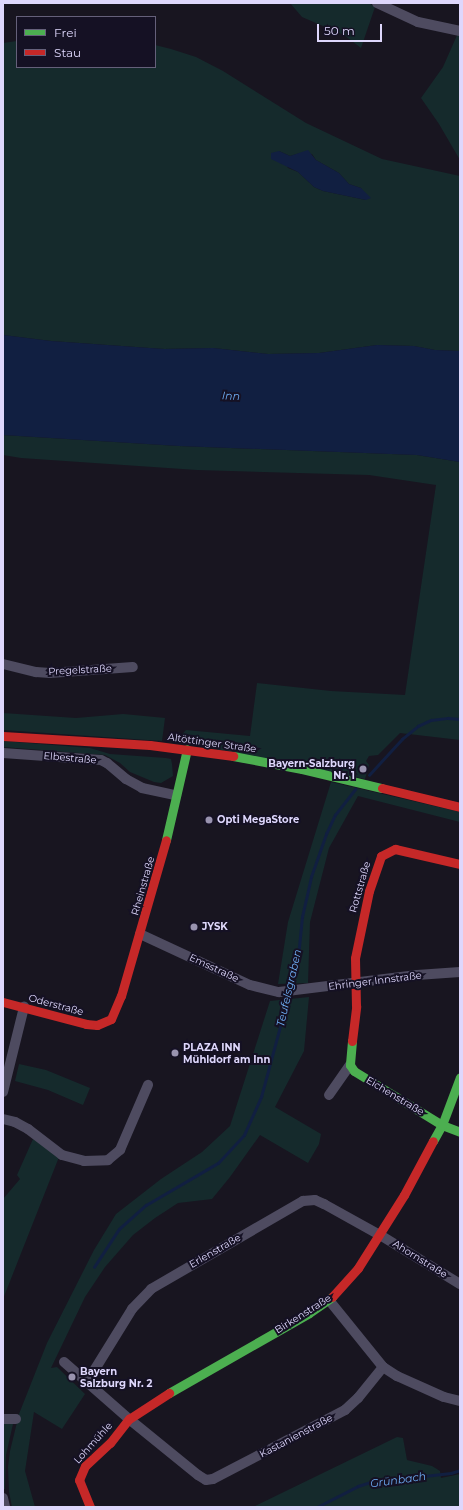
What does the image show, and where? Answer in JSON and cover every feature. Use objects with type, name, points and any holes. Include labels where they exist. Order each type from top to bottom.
[{"type":"street","points":[[377,3],[418,22],[460,31]]},
{"type":"street","name":"Pregelstraße","points":[[3,664],[36,672],[50,673],[133,667]]},
{"type":"street","name":"Altöttinger Straße","points":[[3,736],[187,749],[302,769],[460,807]]},
{"type":"street","name":"Rheinstraße","points":[[104,1023],[111,1019],[121,996],[140,934],[167,842],[187,749]]},
{"type":"street","name":"Elbestraße","points":[[3,753],[101,760],[107,763],[126,779],[142,788],[176,795]]},
{"type":"street","name":"Rottstraße","points":[[355,983],[355,958],[357,944],[369,891],[381,856],[394,849],[460,864]]},
{"type":"street","name":"Emsstraße","points":[[140,934],[250,985],[279,992],[294,991]]},
{"type":"street","name":"Ehringer Innstraße","points":[[294,991],[417,975],[460,972]]},
{"type":"street","points":[[329,1096],[350,1065],[356,1006],[355,983]]},
{"type":"street","name":"Oderstraße","points":[[3,1002],[86,1024],[97,1025],[104,1023]]},
{"type":"street","points":[[3,1092],[24,1007]]},
{"type":"street","name":"Eichenstraße","points":[[350,1065],[354,1071],[368,1080],[442,1125],[460,1132]]},
{"type":"street","name":"Birkenstraße","points":[[129,1419],[193,1378],[329,1300],[358,1268],[380,1234],[442,1125],[460,1077]]},
{"type":"street","points":[[3,1119],[15,1122],[28,1129],[62,1155],[84,1161],[108,1160],[120,1150],[148,1085]]},
{"type":"street","name":"Erlenstraße","points":[[87,1382],[132,1309],[152,1288],[297,1203],[310,1200],[320,1202],[380,1234]]},
{"type":"street","name":"Ahornstraße","points":[[380,1234],[460,1284]]},
{"type":"street","points":[[329,1300],[383,1367],[397,1376],[444,1397],[460,1401]]},
{"type":"street","points":[[64,1362],[129,1419]]},
{"type":"street","name":"Kastanienstraße","points":[[129,1419],[198,1475],[206,1480],[213,1479],[345,1410],[358,1398],[383,1367]]},
{"type":"street","points":[[3,1419],[16,1419]]},
{"type":"street","name":"Lohmühle","points":[[90,1507],[79,1480],[81,1472],[84,1466],[110,1443],[129,1419]]},
{"type":"street","points":[[3,1498],[5,1507]]},
{"type":"green space","points":[[290,3],[369,3],[375,7],[361,48],[344,35],[302,17]]},
{"type":"green space","points":[[458,33],[460,34],[460,160],[439,124],[421,98],[443,67]]},
{"type":"green space","points":[[16,41],[16,68],[156,68],[156,45],[171,49],[196,57],[223,71],[306,123],[382,159],[460,176],[460,351],[435,350],[414,346],[377,345],[319,353],[268,354],[213,348],[164,349],[51,341],[3,335],[3,43]],"holes":[[[279,151],[290,156],[300,153],[312,154],[316,160],[339,173],[349,184],[361,188],[366,200],[323,191],[314,187],[298,172],[288,168]]]},
{"type":"green space","points":[[3,435],[179,446],[417,455],[460,462],[460,740],[400,733],[378,755],[369,756],[366,761],[369,765],[365,779],[176,741],[186,730],[250,736],[257,683],[331,691],[405,695],[436,485],[369,475],[197,470],[21,458],[3,455]]},
{"type":"green space","points":[[3,713],[76,718],[123,714],[165,718],[162,741],[3,730]]},
{"type":"green space","points":[[3,741],[90,748],[110,754],[171,759],[173,776],[161,783],[154,782],[130,772],[120,763],[105,755],[3,747]]},
{"type":"green space","points":[[331,782],[460,812],[460,822],[358,796],[329,848],[310,922],[308,983],[278,984],[288,922]]},
{"type":"green space","points":[[309,997],[304,1051],[275,1107],[321,1134],[319,1144],[308,1163],[260,1135],[212,1199],[178,1203],[133,1235],[105,1267],[85,1297],[51,1368],[57,1367],[85,1394],[62,1429],[34,1412],[25,1471],[35,1507],[12,1507],[9,1492],[8,1467],[10,1451],[19,1414],[47,1343],[94,1250],[116,1214],[161,1179],[202,1152],[230,1126],[270,1001]]},
{"type":"green space","points":[[19,1064],[46,1070],[90,1088],[83,1105],[48,1090],[15,1081]]},
{"type":"green space","points":[[33,1139],[59,1157],[3,1299],[3,1199],[20,1179],[17,1175]]},
{"type":"green space","points":[[3,1424],[13,1424],[6,1455],[5,1489],[3,1489]]},
{"type":"green space","points":[[397,1437],[403,1438],[407,1460],[432,1466],[440,1471],[441,1478],[460,1474],[460,1507],[253,1507]]},
{"type":"water","points":[[308,150],[316,160],[339,173],[349,184],[361,188],[371,198],[366,200],[323,191],[314,187],[298,172],[271,159],[271,153],[279,151],[290,156]]},
{"type":"water","name":"Inn","points":[[3,335],[51,341],[164,349],[213,348],[268,354],[319,353],[377,345],[414,346],[435,350],[460,351],[460,462],[417,455],[179,446],[3,435]]},
{"type":"waterway","name":"Teufelsgraben","points":[[369,775],[402,739],[418,726],[431,720],[448,718],[460,719]]},
{"type":"waterway","name":"Teufelsgraben","points":[[290,988],[298,957],[302,917],[311,877],[326,834],[335,815],[355,789]]},
{"type":"waterway","name":"Teufelsgraben","points":[[94,1267],[119,1229],[146,1205],[218,1163],[244,1135],[261,1097],[289,993]]},
{"type":"waterway","name":"Grünbach","points":[[317,1507],[358,1486],[370,1482],[451,1473],[460,1470]]},
{"type":"traffic: fast","points":[[166,840],[187,749]]},
{"type":"traffic: fast","points":[[233,756],[302,769],[382,788]]},
{"type":"traffic: fast","points":[[352,1041],[350,1065],[354,1071],[442,1125],[460,1132]]},
{"type":"traffic: fast","points":[[433,1141],[442,1125],[460,1077]]},
{"type":"traffic: fast","points":[[169,1393],[309,1313],[332,1297]]},
{"type":"traffic: jam","points":[[3,736],[150,745],[233,756]]},
{"type":"traffic: jam","points":[[382,788],[460,807]]},
{"type":"traffic: jam","points":[[3,1002],[86,1024],[97,1025],[111,1019],[121,996],[166,840]]},
{"type":"traffic: jam","points":[[352,1041],[356,1006],[355,958],[369,891],[381,856],[395,849],[460,864]]},
{"type":"traffic: jam","points":[[332,1297],[358,1268],[404,1195],[433,1141]]},
{"type":"traffic: jam","points":[[90,1507],[79,1480],[85,1466],[110,1443],[129,1419],[169,1393]]},
{"type":"place","name":"Bayern-Salzburg Nr. 1","points":[[363,769]]},
{"type":"place","name":"Opti MegaStore","points":[[209,820]]},
{"type":"place","name":"JYSK","points":[[194,927]]},
{"type":"place","name":"PLAZA INN Mühldorf am Inn","points":[[175,1053]]},
{"type":"place","name":"Bayern Salzburg Nr. 2","points":[[72,1377]]}]
